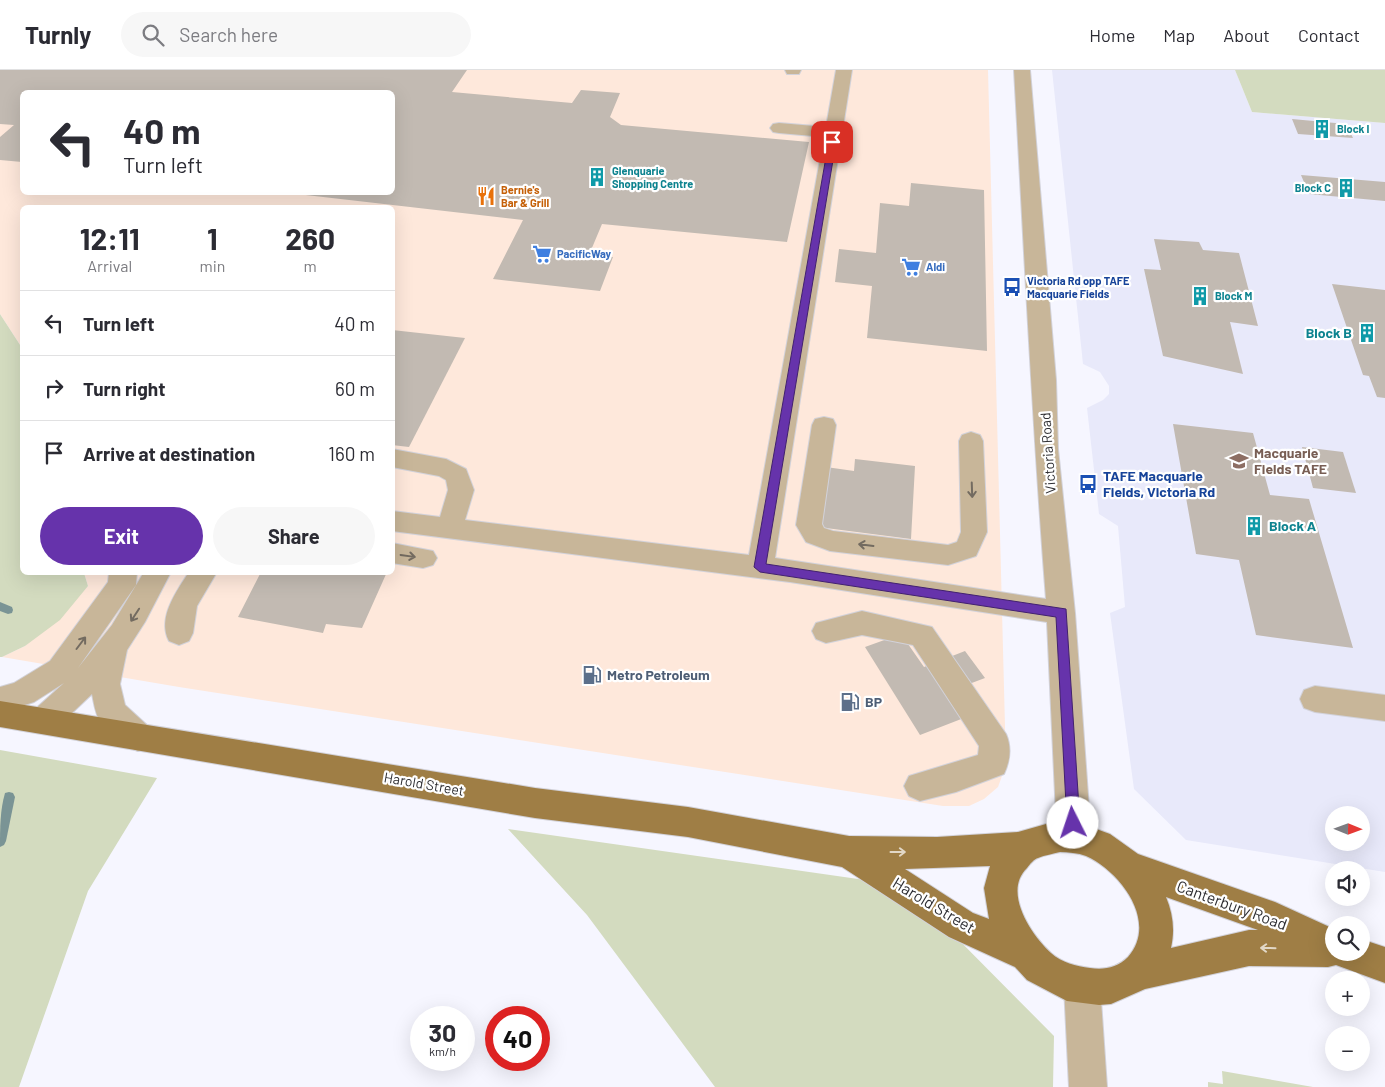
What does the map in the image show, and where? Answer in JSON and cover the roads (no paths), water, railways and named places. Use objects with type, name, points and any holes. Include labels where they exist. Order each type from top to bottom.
[{"type":"main road","name":"Harold Street","points":[[0,714],[419,782],[535,803],[688,822],[849,852],[937,853],[1023,848]]},
{"type":"main road","points":[[1046,837],[1074,837],[1103,847],[1129,867],[1148,893],[1154,908],[1156,922],[1156,937],[1153,951],[1138,973],[1126,981],[1113,986],[1082,986],[1050,974],[1023,952],[1006,924],[1000,894],[1006,868],[1013,857],[1023,848],[1046,837]]},
{"type":"main road","name":"Harold Street","points":[[849,852],[962,925],[1023,952]]},
{"type":"main road","name":"Canterbury Road","points":[[1129,867],[1275,919],[1325,944]]},
{"type":"main road","name":"Canterbury Road","points":[[1138,973],[1249,948],[1325,949]]},
{"type":"main road","points":[[1370,960],[1385,965]]},
{"type":"street","points":[[760,567],[844,70]]},
{"type":"street","name":"Victoria Road","points":[[1022,70],[1044,380],[1046,449],[1061,613],[1074,837]]},
{"type":"street","points":[[779,128],[833,133]]},
{"type":"street","points":[[824,425],[809,525],[815,535],[830,541],[948,555],[966,549],[974,532],[971,441]]},
{"type":"street","points":[[395,459],[422,462],[446,468],[457,475],[461,490],[450,528]]},
{"type":"street","points":[[395,521],[760,567],[1061,613]]},
{"type":"street","points":[[395,554],[423,558]]},
{"type":"street","points":[[43,721],[47,698],[60,670],[122,584],[123,575]]},
{"type":"street","points":[[43,721],[75,693],[114,648],[143,604],[157,575]]},
{"type":"street","points":[[179,633],[183,604],[202,575]]},
{"type":"street","points":[[826,631],[862,623],[922,635],[996,744],[993,764],[956,777],[920,786]]},
{"type":"street","points":[[114,648],[105,684],[111,712],[138,737]]},
{"type":"street","points":[[0,700],[23,693],[60,670]]},
{"type":"street","points":[[1315,699],[1385,708]]},
{"type":"street","points":[[1082,986],[1088,1087]]},
{"type":"waterway","points":[[0,606],[8,610]]},
{"type":"waterway","points":[[0,841],[9,797]]},
{"type":"place","name":"Block I","points":[[1322,129]]},
{"type":"place","name":"Glenquarie Shopping Centre","points":[[597,177]]},
{"type":"place","name":"Block C","points":[[1346,188]]},
{"type":"place","name":"Bernie's Bar & Grill","points":[[486,196]]},
{"type":"place","name":"PacificWay","points":[[542,254]]},
{"type":"place","name":"Aldi","points":[[911,267]]},
{"type":"place","name":"Victoria Rd opp TAFE Macquarie Fields","points":[[1012,287]]},
{"type":"place","name":"Block M","points":[[1200,296]]},
{"type":"place","name":"Block B","points":[[1367,333]]},
{"type":"place","name":"Macquarie Fields TAFE","points":[[1239,461]]},
{"type":"place","name":"TAFE Macquarie Fields, Victoria Rd","points":[[1088,484]]},
{"type":"place","name":"Block A","points":[[1254,526]]},
{"type":"place","name":"Metro Petroleum","points":[[592,675]]},
{"type":"place","name":"BP","points":[[850,702]]}]
